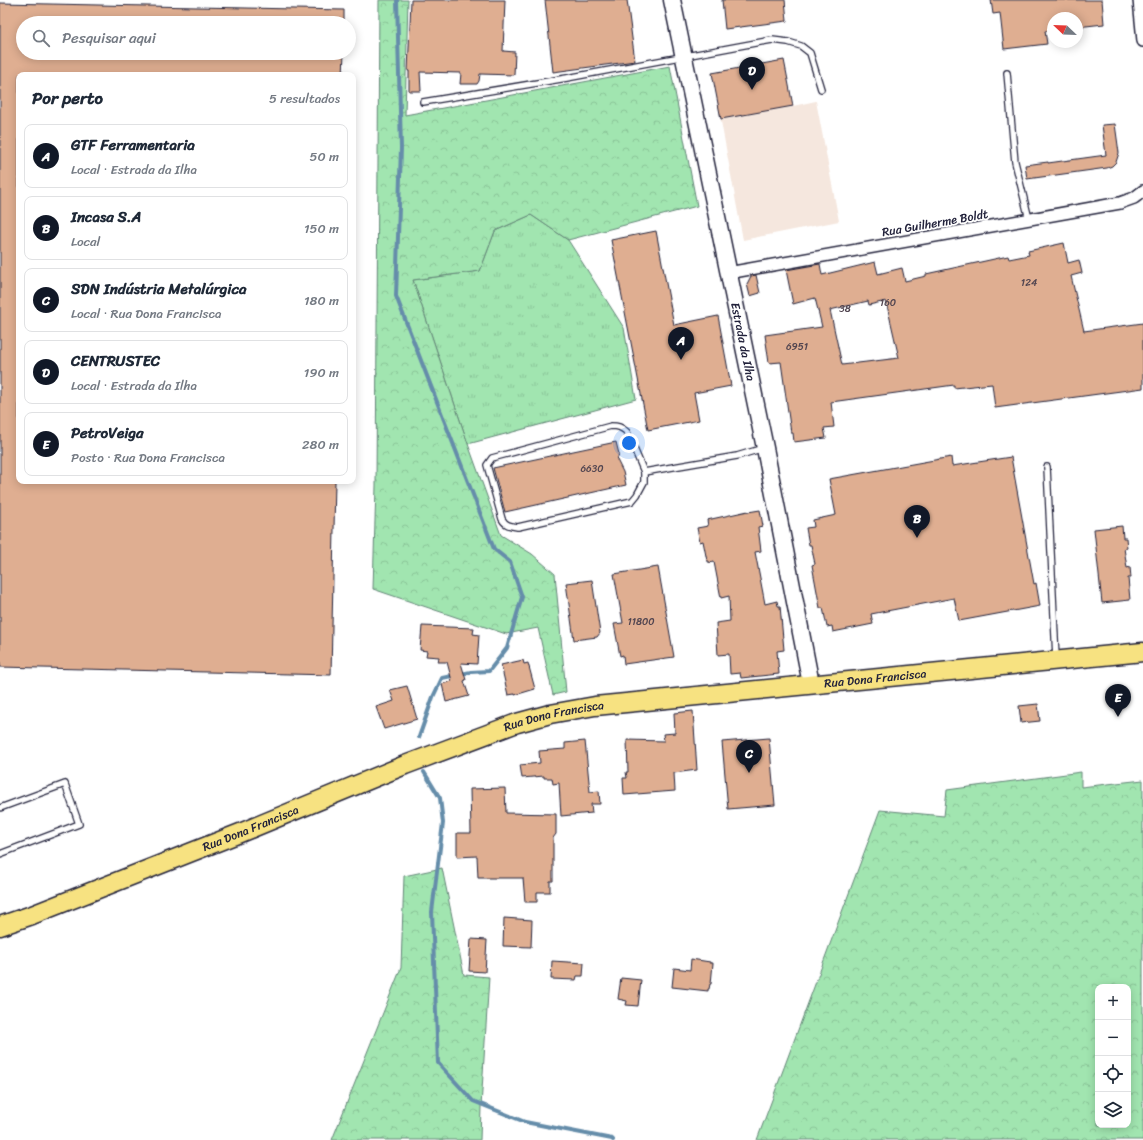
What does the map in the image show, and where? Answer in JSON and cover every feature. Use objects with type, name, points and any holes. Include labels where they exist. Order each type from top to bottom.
[{"type":"main road","name":"Rua Dona Francisca","points":[[0,926],[32,915],[225,839],[412,763],[524,721],[550,714],[595,706],[1143,652]]},
{"type":"street","name":"Estrada da Ilha","points":[[672,0],[765,448],[811,684]]},
{"type":"street","points":[[1139,0],[1143,41]]},
{"type":"street","name":"Rua Guilherme Boldt","points":[[728,273],[1120,203],[1140,196]]},
{"type":"lane","points":[[423,102],[567,78],[772,40],[788,42],[801,46],[810,53],[821,89]]},
{"type":"lane","points":[[1007,73],[1015,162],[1029,219]]},
{"type":"lane","points":[[611,426],[618,426],[627,432],[644,472],[644,482],[632,501],[518,527],[504,523],[502,519],[487,465],[492,458],[611,426]]},
{"type":"lane","points":[[644,472],[737,456],[765,448]]},
{"type":"lane","points":[[1047,467],[1056,660]]},
{"type":"lane","points":[[0,808],[65,784],[79,824],[0,854]]},
{"type":"shaded area","points":[[784,60],[793,106],[816,101],[839,221],[743,240],[712,73]]},
{"type":"green space","points":[[379,0],[408,0],[405,115],[670,66],[697,206],[568,240],[531,215],[495,231],[480,271],[413,280],[468,444],[501,535],[532,554],[555,574],[566,692],[553,695],[538,628],[506,634],[373,589],[376,486]]},
{"type":"green space","points":[[531,215],[568,240],[624,328],[636,399],[468,444],[413,280],[480,271],[495,231]]},
{"type":"green space","points":[[1081,772],[1081,787],[1143,780],[1143,1140],[757,1140],[880,810],[944,816],[947,790]]},
{"type":"green space","points":[[442,868],[464,975],[489,977],[480,1140],[332,1140],[401,968],[404,876]]},
{"type":"building","points":[[411,0],[505,0],[503,51],[515,52],[514,75],[480,74],[477,84],[460,84],[461,73],[420,72],[421,91],[409,91],[408,71]]},
{"type":"building","points":[[545,0],[627,0],[635,61],[553,72]]},
{"type":"building","points":[[722,0],[785,0],[787,21],[725,29]]},
{"type":"building","points":[[991,0],[1102,0],[1104,24],[1083,26],[1083,12],[1047,12],[1047,31],[1045,31],[1047,44],[1004,49],[1000,13],[993,14]]},
{"type":"building","points":[[0,3],[344,10],[344,16],[16,16],[16,60],[344,60],[343,72],[16,72],[16,484],[335,484],[331,675],[0,667]]},
{"type":"building","points":[[784,60],[793,106],[721,119],[712,73]]},
{"type":"building","points":[[1115,124],[1119,153],[1116,162],[1112,166],[1107,168],[1027,179],[1025,165],[1106,155],[1102,125]]},
{"type":"building","points":[[656,231],[674,325],[718,316],[731,386],[694,393],[699,420],[648,430],[611,240]]},
{"type":"building","points":[[1064,243],[1068,263],[1079,260],[1082,273],[1071,276],[1084,331],[1143,323],[1143,388],[995,408],[992,384],[954,388],[954,385],[831,402],[834,427],[824,428],[826,438],[794,442],[793,433],[791,433],[781,362],[769,363],[765,335],[822,327],[815,298],[793,304],[786,270],[820,264],[822,275],[875,262],[878,274],[902,268],[905,281],[926,276],[926,274],[1008,256],[1009,259],[1029,255],[1028,251]],"holes":[[[868,301],[869,305],[886,301],[899,358],[842,365],[830,310]]]},
{"type":"building","points":[[756,275],[760,293],[750,296],[747,284],[751,276]]},
{"type":"building","points":[[616,442],[619,454],[617,460],[623,472],[626,485],[505,512],[493,468]]},
{"type":"building","points":[[951,457],[952,466],[1011,457],[1034,584],[1036,583],[1040,606],[959,621],[954,598],[871,614],[873,624],[833,632],[832,626],[827,627],[823,608],[820,608],[812,565],[815,564],[811,545],[809,545],[806,528],[814,527],[813,520],[836,515],[829,479]]},
{"type":"building","points":[[760,510],[763,526],[758,527],[761,551],[755,552],[765,604],[777,601],[778,606],[780,606],[784,650],[777,651],[779,674],[741,678],[740,673],[730,674],[729,654],[718,655],[716,623],[730,621],[729,596],[721,598],[714,562],[709,563],[709,561],[707,561],[703,541],[700,542],[697,528],[708,526],[707,520],[748,511]]},
{"type":"building","points":[[1122,526],[1123,538],[1126,538],[1127,548],[1124,548],[1127,568],[1130,567],[1131,578],[1128,578],[1130,600],[1102,603],[1094,529]]},
{"type":"building","points":[[658,567],[674,657],[624,664],[623,655],[620,656],[614,624],[623,623],[614,574]]},
{"type":"building","points":[[592,580],[600,633],[597,637],[574,640],[566,583]]},
{"type":"building","points":[[422,626],[474,628],[473,634],[479,635],[477,664],[461,663],[466,680],[464,681],[469,696],[446,702],[442,684],[452,681],[447,662],[438,662],[439,657],[426,656],[427,651],[420,650]]},
{"type":"building","points":[[523,660],[524,664],[528,663],[535,689],[515,695],[508,695],[501,665]]},
{"type":"building","points":[[407,686],[417,719],[384,729],[376,707],[394,701],[390,690]]},
{"type":"building","points":[[1038,704],[1040,721],[1021,723],[1019,706]]},
{"type":"building","points":[[693,711],[697,770],[674,773],[675,791],[624,795],[623,778],[627,778],[626,772],[628,772],[627,740],[664,741],[663,734],[675,733],[674,713]]},
{"type":"building","points":[[769,738],[775,805],[728,809],[722,742]]},
{"type":"building","points":[[585,741],[590,792],[599,791],[600,804],[591,804],[592,813],[561,816],[559,783],[553,784],[552,778],[544,778],[544,776],[522,778],[520,765],[540,763],[539,751],[565,749],[565,743]]},
{"type":"building","points":[[505,788],[506,813],[556,814],[556,834],[553,838],[553,881],[550,881],[550,892],[537,892],[537,902],[525,902],[523,878],[478,878],[477,856],[457,857],[457,833],[471,833],[470,789]]},
{"type":"building","points":[[504,918],[532,920],[531,947],[503,946]]},
{"type":"building","points":[[471,939],[487,940],[485,972],[469,971]]},
{"type":"building","points":[[691,959],[713,963],[711,984],[708,991],[672,987],[674,968],[690,970]]},
{"type":"building","points":[[552,961],[584,963],[583,976],[577,976],[576,980],[551,979]]},
{"type":"building","points":[[621,978],[641,980],[638,1006],[626,1005],[627,1001],[618,999]]},
{"type":"waterway","points":[[397,0],[401,148],[396,296],[494,549],[510,562],[522,597],[507,648],[489,671],[471,672],[442,678],[433,697],[419,737]]},
{"type":"waterway","points":[[424,772],[440,798],[443,823],[432,912],[438,1063],[473,1101],[525,1122],[613,1140]]},
{"type":"place","name":"CENTRUSTEC","points":[[752,90]]},
{"type":"place","name":"GTF Ferramentaria","points":[[681,360]]},
{"type":"place","name":"Incasa S.A","points":[[917,538]]},
{"type":"place","name":"PetroVeiga","points":[[1118,717]]},
{"type":"place","name":"SDN Indústria Metalúrgica","points":[[749,773]]}]
